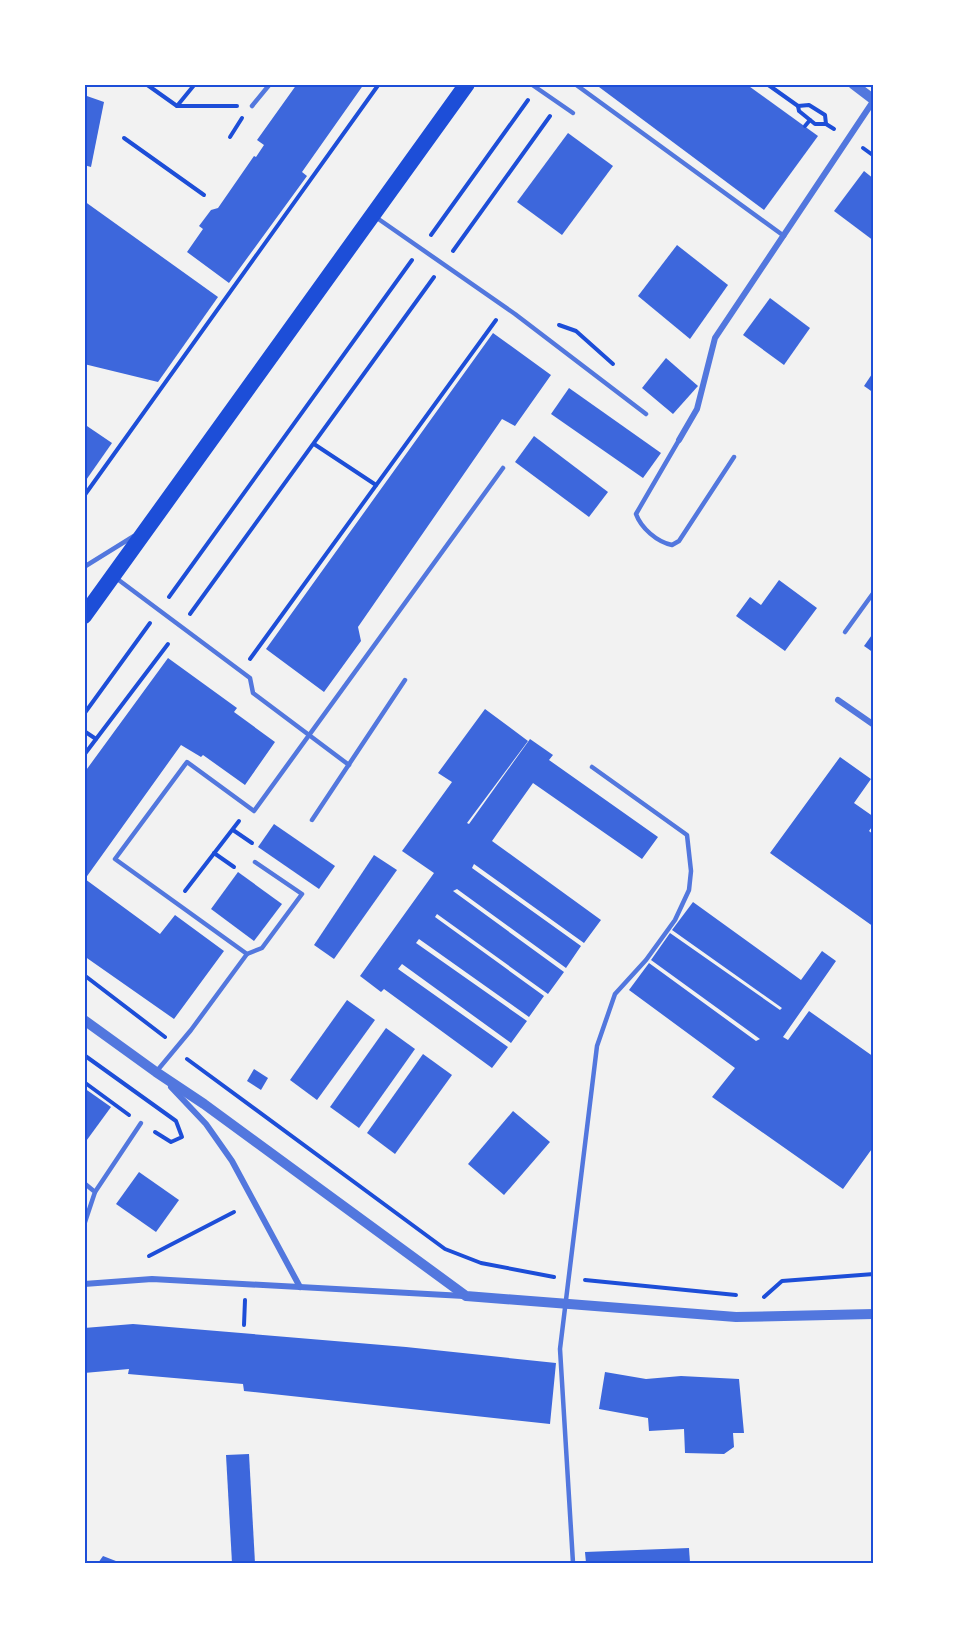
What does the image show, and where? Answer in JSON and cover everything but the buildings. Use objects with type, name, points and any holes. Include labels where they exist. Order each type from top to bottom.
[{"type":"highway","points":[[84,616],[467,84]]},
{"type":"street","points":[[679,440],[697,409],[716,338],[874,100],[853,84]]},
{"type":"street","points":[[838,700],[874,725]]},
{"type":"street","points":[[84,1020],[159,1075],[204,1104],[466,1296]]},
{"type":"street","points":[[159,1075],[206,1124],[232,1161],[300,1287]]},
{"type":"street","points":[[84,1284],[152,1279],[466,1296],[736,1317],[874,1314]]},
{"type":"lane","points":[[252,106],[270,84]]},
{"type":"lane","points":[[531,84],[573,113]]},
{"type":"lane","points":[[575,84],[784,236]]},
{"type":"lane","points":[[373,215],[505,307],[646,414]]},
{"type":"lane","points":[[679,440],[636,514],[639,523],[665,544],[672,545],[679,541],[734,457]]},
{"type":"lane","points":[[248,954],[115,859],[187,762],[254,811],[503,468]]},
{"type":"lane","points":[[84,567],[149,527]]},
{"type":"lane","points":[[114,576],[250,678],[254,693],[348,765]]},
{"type":"lane","points":[[845,632],[874,592]]},
{"type":"lane","points":[[312,820],[405,680]]},
{"type":"lane","points":[[573,1563],[560,1349],[597,1046],[615,994],[646,960],[675,920],[689,890],[691,871],[687,835],[592,767]]},
{"type":"lane","points":[[159,1075],[178,1046],[248,954],[262,948],[302,894],[255,862]]},
{"type":"lane","points":[[84,1225],[95,1192],[141,1123]]},
{"type":"lane","points":[[84,1183],[95,1192]]},
{"type":"path","points":[[146,84],[177,106],[252,106]]},
{"type":"path","points":[[177,106],[195,84]]},
{"type":"path","points":[[84,496],[380,84]]},
{"type":"path","points":[[767,84],[798,106],[799,111],[815,124],[826,124],[874,156]]},
{"type":"path","points":[[84,714],[537,88]]},
{"type":"path","points":[[451,254],[560,102]]},
{"type":"path","points":[[798,106],[809,105],[825,115],[826,124]]},
{"type":"path","points":[[805,126],[810,120]]},
{"type":"path","points":[[124,138],[204,195]]},
{"type":"path","points":[[188,616],[436,273]]},
{"type":"path","points":[[239,670],[250,659],[505,307]]},
{"type":"path","points":[[314,444],[376,485]]},
{"type":"path","points":[[84,755],[168,644]]},
{"type":"path","points":[[84,731],[96,739]]},
{"type":"path","points":[[175,903],[243,816],[254,811]]},
{"type":"path","points":[[233,830],[252,843]]},
{"type":"path","points":[[214,853],[234,867]]},
{"type":"path","points":[[84,975],[178,1046],[189,1061],[445,1249],[481,1263],[568,1279],[739,1295]]},
{"type":"path","points":[[84,1055],[176,1121],[182,1137],[171,1142],[84,1082]]},
{"type":"path","points":[[149,1256],[234,1212]]},
{"type":"path","points":[[773,1298],[762,1298],[782,1281],[874,1274]]}]
